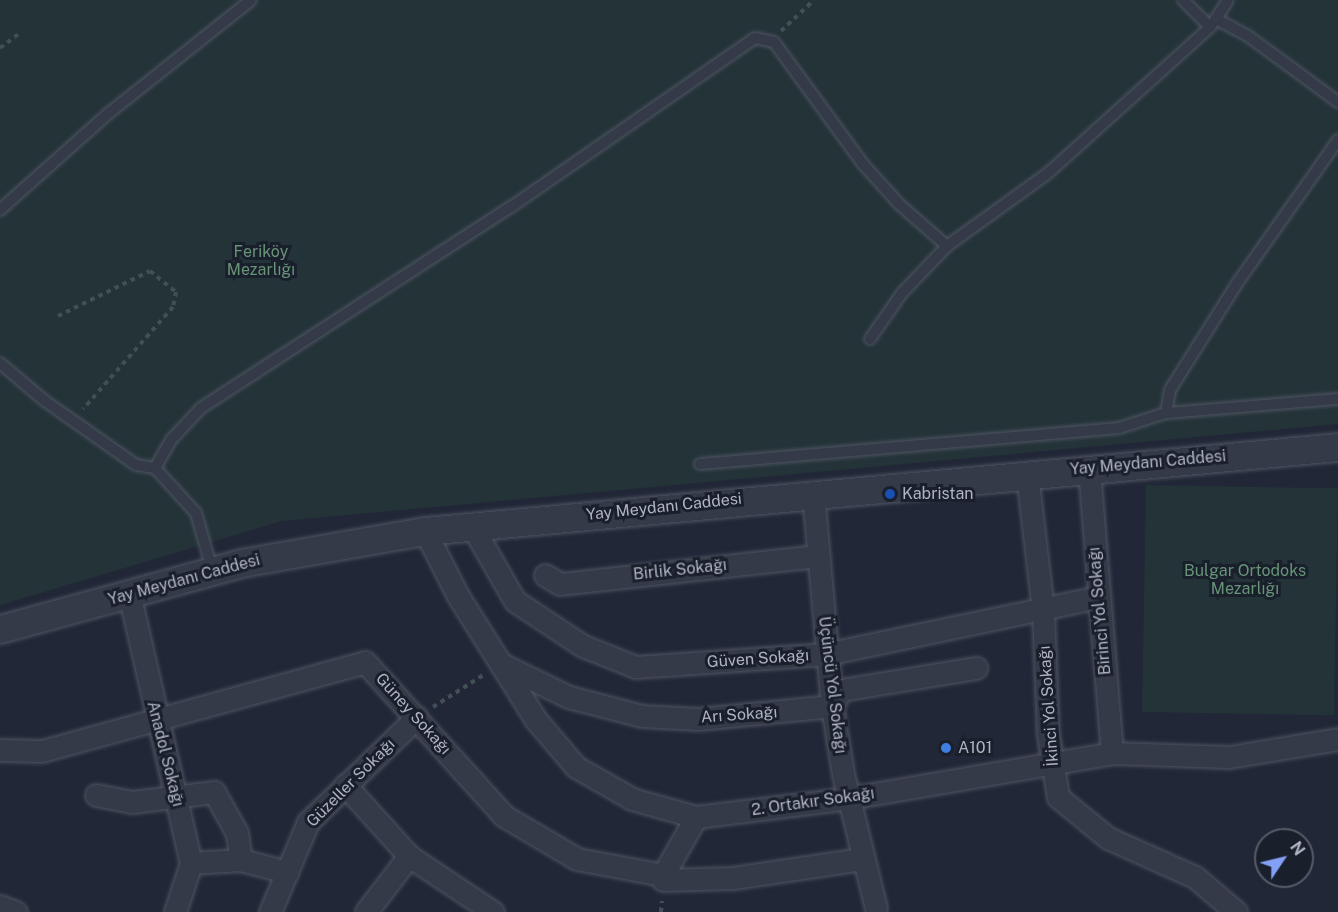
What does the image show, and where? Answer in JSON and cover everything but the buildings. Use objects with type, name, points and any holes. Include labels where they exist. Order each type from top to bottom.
[{"type":"street","name":"Yay Meydanı Caddesi","points":[[4,624],[129,594],[213,570],[425,531],[813,493],[1338,447]]},
{"type":"street","name":"Birinci Yol Sokağı","points":[[1089,468],[1112,753]]},
{"type":"street","name":"İkinci Yol Sokağı","points":[[1027,474],[1043,611],[1052,760],[1058,797],[1107,838],[1195,877],[1236,912]]},
{"type":"street","name":"Üçüncü Yol Sokağı","points":[[813,493],[832,706],[862,859],[876,909]]},
{"type":"street","name":"Güven Sokağı","points":[[472,526],[515,601],[583,646],[636,667],[826,654],[1043,611],[1099,597]]},
{"type":"street","name":"2. Ortakır Sokağı","points":[[425,531],[458,596],[536,720],[576,767],[632,799],[696,817],[850,798],[1052,760],[1112,753],[1229,757],[1338,739]]},
{"type":"street","name":"Birlik Sokağı","points":[[545,575],[560,584],[818,556]]},
{"type":"street","name":"Anadol Sokağı","points":[[129,594],[156,720],[191,863]]},
{"type":"street","name":"Güney Sokağı","points":[[0,750],[42,751],[365,662],[504,816],[577,859],[663,875],[696,817]]},
{"type":"street","name":"Arı Sokağı","points":[[501,664],[569,697],[642,716],[733,717],[832,706]]},
{"type":"street","points":[[832,706],[841,690],[976,668]]},
{"type":"street","name":"Güzeller Sokağı","points":[[270,912],[308,822],[417,717]]},
{"type":"street","points":[[345,785],[409,856],[493,912]]},
{"type":"street","points":[[96,795],[132,802],[214,792],[237,834],[241,860]]},
{"type":"street","points":[[366,912],[409,856]]},
{"type":"street","points":[[663,880],[733,878],[862,859]]},
{"type":"street","points":[[175,912],[191,863],[241,860],[287,872]]},
{"type":"street","points":[[0,906],[16,912]]},
{"type":"lane","points":[[0,210],[109,113],[251,0]]},
{"type":"lane","points":[[1183,0],[1213,23],[1248,36],[1338,102]]},
{"type":"lane","points":[[870,339],[902,293],[947,246],[1047,174],[1213,23],[1228,0]]},
{"type":"lane","points":[[155,468],[171,440],[201,408],[511,207],[755,38],[774,42],[863,164],[899,204],[947,246]]},
{"type":"lane","points":[[1166,413],[1176,380],[1238,282],[1338,140]]},
{"type":"lane","points":[[0,363],[72,420],[136,465],[155,468],[196,513],[213,570]]},
{"type":"lane","points":[[700,464],[1119,428],[1166,413],[1338,399]]},
{"type":"path","points":[[774,42],[789,20],[814,0]]},
{"type":"path","points":[[0,48],[21,32]]},
{"type":"path","points":[[58,316],[150,271],[176,292],[173,307],[72,420]]},
{"type":"path","points":[[417,717],[501,664]]},
{"type":"green space","name":"Feriköy Mezarlığı","points":[[0,0],[1338,0],[1338,424],[282,521],[0,605]]},
{"type":"green space","name":"Bulgar Ortodoks Mezarlığı","points":[[1146,485],[1338,488],[1334,715],[1142,712]]},
{"type":"place","name":"Kabristan","points":[[890,494]]},
{"type":"place","name":"A101","points":[[946,748]]}]
